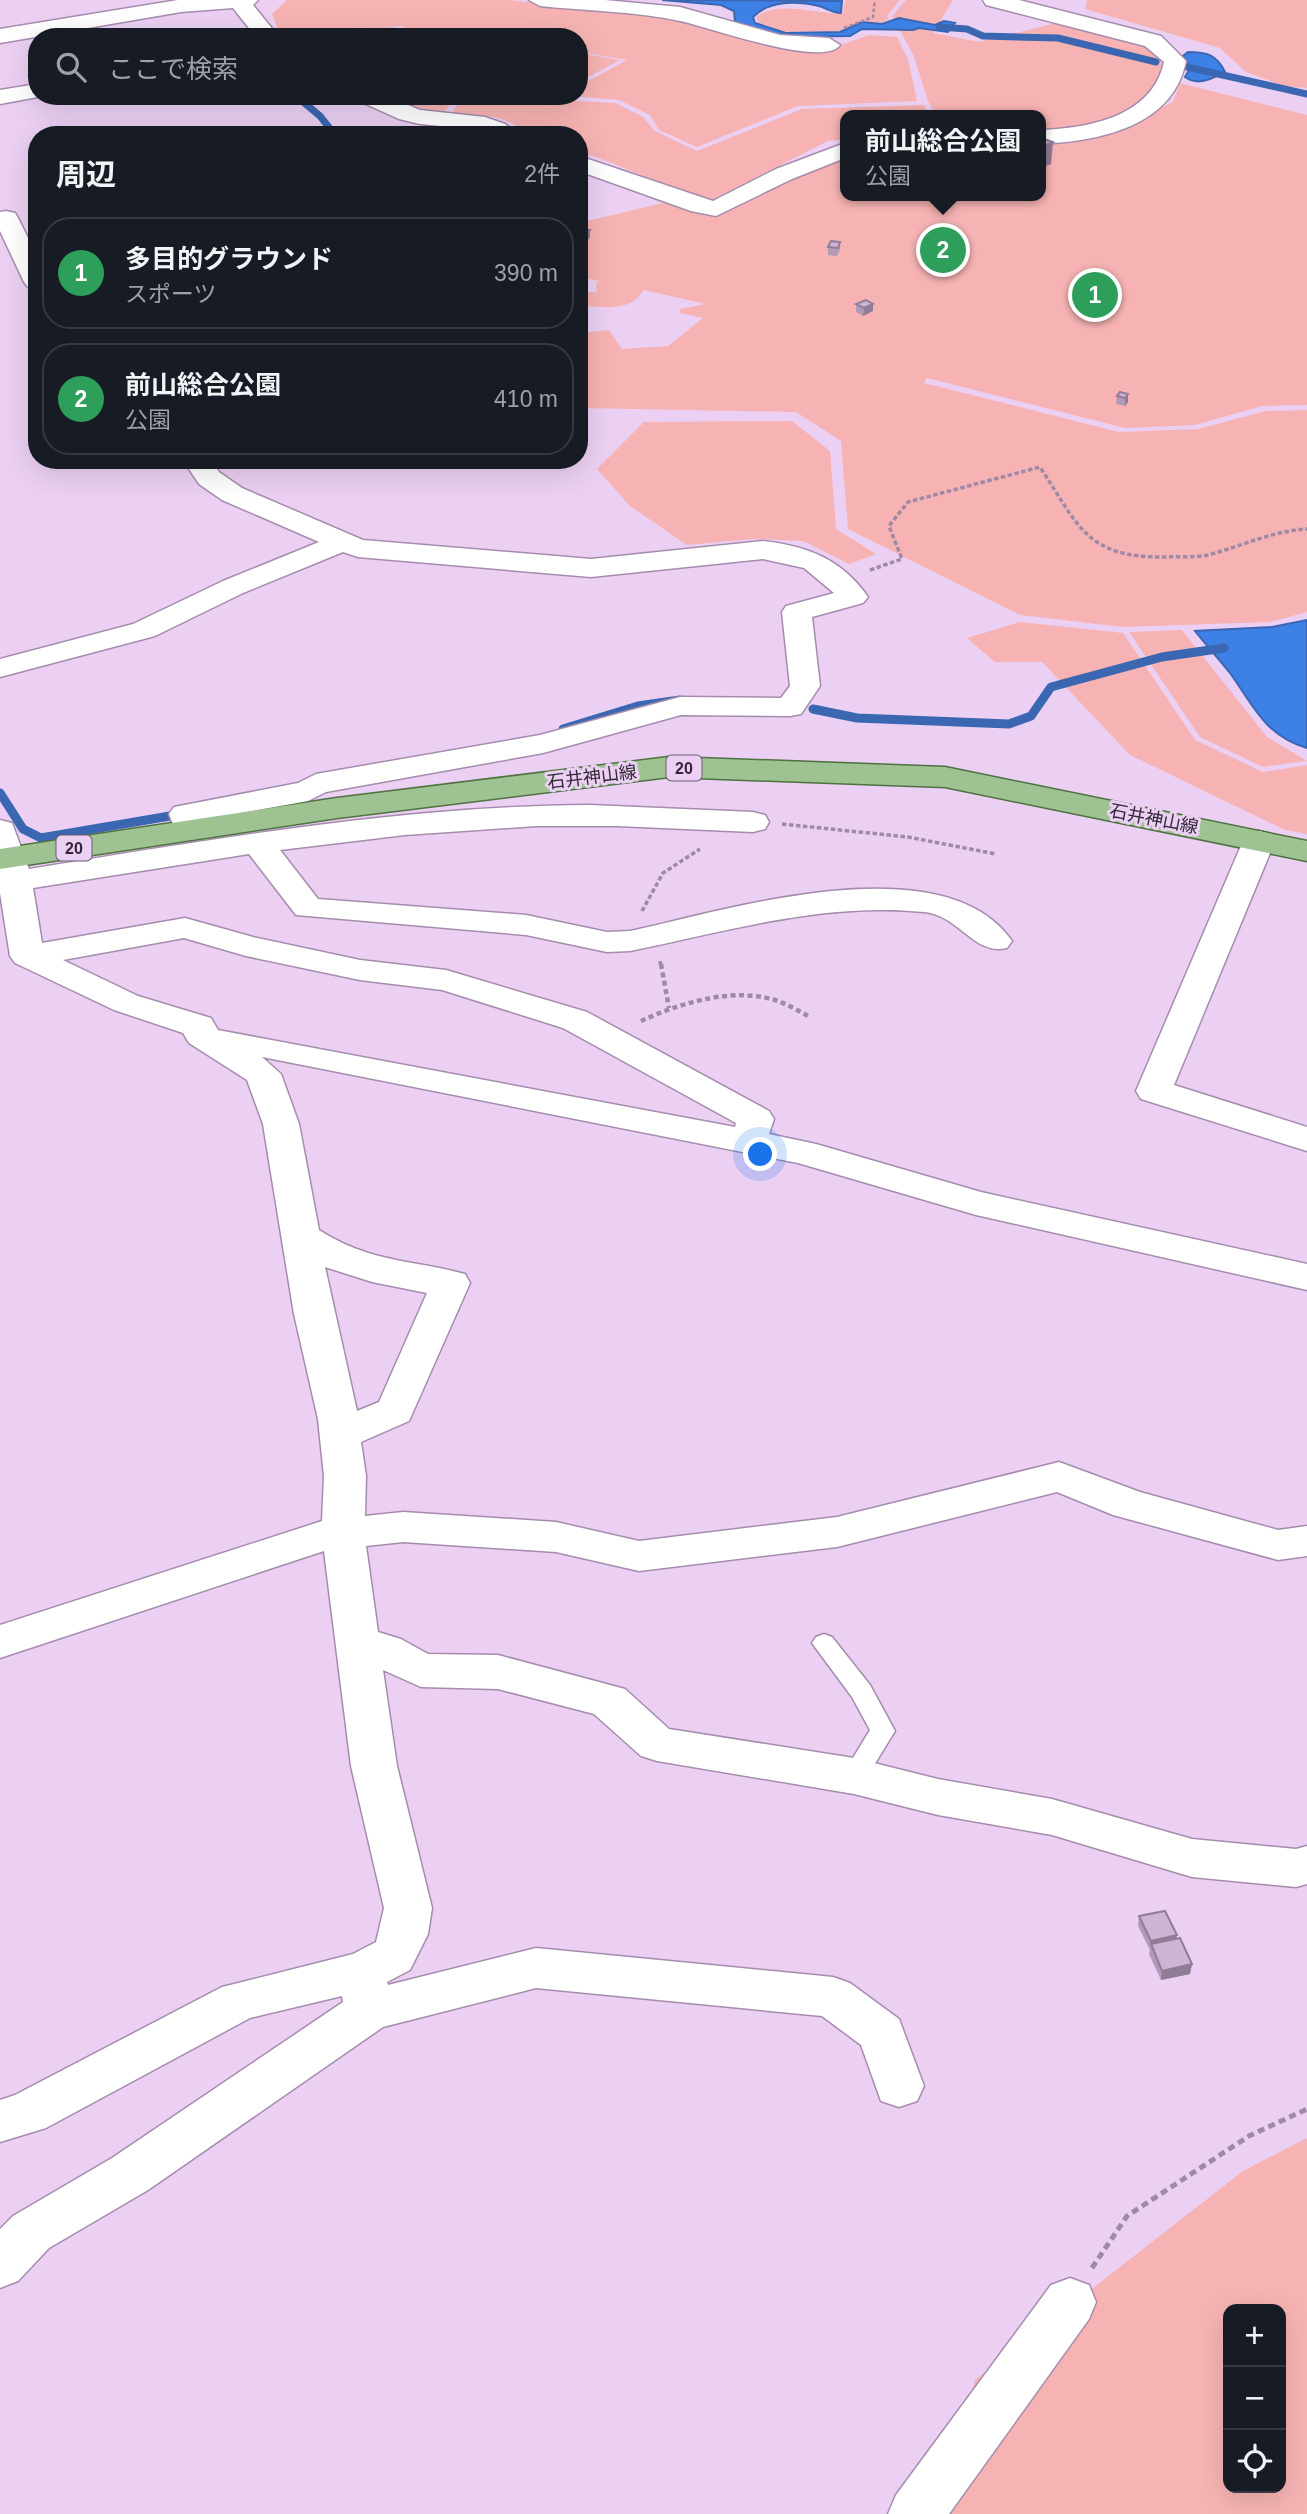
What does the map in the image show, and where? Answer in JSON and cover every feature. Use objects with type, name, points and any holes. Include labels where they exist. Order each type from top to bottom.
[{"type":"main road","name":"石井神山線","points":[[7,857],[337,808],[669,767],[945,777],[1307,851]]},
{"type":"street","points":[[238,0],[261,28]]},
{"type":"street","points":[[35,28],[181,6],[247,0]]},
{"type":"street","points":[[540,0],[680,14],[779,42],[834,37]]},
{"type":"street","points":[[994,0],[1153,41],[1175,61],[1175,75],[1165,96],[1142,112],[1085,134],[1046,137]]},
{"type":"street","points":[[2,33],[28,29]]},
{"type":"street","points":[[0,89],[28,84]]},
{"type":"street","points":[[0,97],[28,92]]},
{"type":"street","points":[[388,105],[408,114],[438,120],[480,122],[489,126]]},
{"type":"street","points":[[588,166],[700,206],[716,209],[784,174],[840,152]]},
{"type":"street","points":[[11,218],[28,260]]},
{"type":"street","points":[[190,830],[185,814],[308,791],[316,784],[543,744],[680,706],[790,707],[805,687],[797,612],[853,597],[839,581],[811,558],[792,552],[763,550],[590,568],[376,550],[341,542],[232,494],[209,478],[203,469]]},
{"type":"street","points":[[0,668],[144,630],[233,587],[341,542]]},
{"type":"street","points":[[27,956],[7,857],[257,843],[536,816],[753,822]]},
{"type":"street","points":[[1259,841],[1154,1091],[1307,1139]]},
{"type":"street","points":[[257,843],[308,908],[526,925],[644,947],[821,901],[933,902],[972,919],[995,941]]},
{"type":"street","points":[[27,956],[185,928],[246,946],[360,970],[446,980],[575,1020],[756,1119],[748,1142]]},
{"type":"street","points":[[0,2265],[31,2232],[130,2174],[366,1991],[393,1956],[404,1934],[408,1908],[374,1766],[343,1532],[345,1476],[340,1435],[300,1236],[281,1124],[263,1074],[202,1035],[198,1026],[126,1003],[27,956]]},
{"type":"street","points":[[202,1035],[803,1152],[976,1203],[1307,1276]]},
{"type":"street","points":[[300,1236],[330,1257],[373,1271],[451,1283],[395,1410],[340,1435]]},
{"type":"street","points":[[0,1642],[313,1537],[403,1527],[556,1538],[639,1556],[837,1532],[1059,1477],[1128,1504],[1278,1545],[1307,1541]]},
{"type":"street","points":[[359,1643],[386,1651],[421,1670],[498,1672],[609,1700],[657,1744],[854,1776],[938,1797],[1052,1817],[1192,1858],[1296,1868],[1307,1865]]},
{"type":"street","points":[[0,2121],[28,2113],[239,2001],[366,1991],[536,1968],[833,1997],[882,2034],[899,2086]]},
{"type":"street","points":[[916,2514],[1070,2302]]},
{"type":"lane","points":[[824,1643],[861,1691],[883,1731],[854,1776]]},
{"type":"path","points":[[834,37],[873,17],[874,0]]},
{"type":"path","points":[[839,581],[902,559],[889,526],[908,502],[1040,467],[1084,534],[1110,551],[1137,557],[1205,556],[1285,530],[1307,529]]},
{"type":"path","points":[[669,1008],[644,947],[653,884],[669,863],[753,822],[869,832],[996,854]]},
{"type":"path","points":[[608,1038],[669,1008],[750,995],[774,1000],[810,1017]]},
{"type":"path","points":[[1070,2302],[1127,2216],[1250,2136],[1307,2109]]},
{"type":"shaded area","points":[[287,0],[507,0],[685,18],[835,47],[869,35],[897,37],[908,59],[917,101],[798,106],[697,147],[659,130],[650,115],[619,100],[588,97],[588,81],[627,60],[588,54],[588,28],[277,28],[272,14]]},
{"type":"shaded area","points":[[845,0],[900,0],[887,16],[889,19],[881,23],[863,21],[838,31],[788,32],[759,23],[756,17],[776,9],[843,14]]},
{"type":"shaded area","points":[[906,0],[953,0],[933,33],[979,42],[1065,21],[1148,45],[1159,57],[1164,72],[1151,93],[1138,103],[1112,116],[1083,125],[1046,129],[1046,110],[933,110],[913,54],[892,16]]},
{"type":"shaded area","points":[[1087,0],[1307,0],[1307,88],[1284,86],[1246,72],[1220,48],[1085,9]]},
{"type":"shaded area","points":[[588,55],[620,60],[588,77]]},
{"type":"shaded area","points":[[1180,83],[1307,115],[1307,405],[1262,406],[1195,425],[1125,428],[927,378],[924,383],[1119,432],[1198,429],[1266,411],[1307,410],[1307,612],[1270,622],[1123,627],[1020,615],[848,529],[841,441],[796,412],[588,408],[588,332],[609,330],[622,349],[668,346],[703,318],[680,313],[680,309],[706,304],[644,290],[624,305],[588,306],[588,292],[597,292],[596,284],[599,281],[588,279],[588,221],[671,201],[716,214],[726,212],[768,188],[840,157],[840,201],[1046,201],[1046,141],[1076,140],[1110,131],[1173,102]]},
{"type":"shaded area","points":[[615,103],[643,117],[655,131],[697,151],[802,109],[924,105],[926,110],[840,110],[840,140],[828,141],[708,202],[588,155],[588,126],[516,126],[492,117],[451,115],[457,105]]},
{"type":"shaded area","points":[[411,105],[450,105],[442,115]]},
{"type":"shaded area","points":[[792,421],[830,451],[836,529],[876,554],[849,564],[803,541],[753,539],[687,545],[630,506],[597,469],[644,422]]},
{"type":"shaded area","points":[[1020,622],[1123,633],[1195,740],[1263,772],[1307,765],[1307,834],[1285,830],[1130,755],[1042,662],[995,662],[967,638]]},
{"type":"shaded area","points":[[1182,630],[1267,737],[1307,761],[1263,767],[1200,737],[1129,632]]},
{"type":"shaded area","points":[[1307,2138],[1307,2514],[935,2514],[975,2380],[1243,2171]]},
{"type":"water","points":[[662,0],[842,1],[841,13],[802,3],[784,3],[767,7],[753,17],[755,23],[786,33],[840,32],[862,22],[882,24],[899,18],[935,25],[944,21],[955,23],[948,32],[919,28],[862,29],[850,36],[784,37],[735,22],[734,11],[721,5]]},
{"type":"water","points":[[1188,52],[1211,56],[1225,72],[1205,80],[1190,80],[1185,77],[1191,67],[1183,56]]},
{"type":"water","points":[[1307,620],[1307,748],[1280,736],[1261,718],[1230,673],[1195,631],[1272,627]]},
{"type":"building","points":[[831,241],[840,242],[838,248],[828,247]]},
{"type":"building","points":[[866,300],[873,304],[864,308],[856,304]]},
{"type":"building","points":[[1120,392],[1128,394],[1125,398],[1117,396]]},
{"type":"building","points":[[1165,1911],[1177,1935],[1151,1941],[1139,1916]]},
{"type":"building","points":[[1180,1938],[1192,1964],[1162,1971],[1151,1944]]},
{"type":"waterway","points":[[939,27],[967,29],[983,36],[1058,38],[1156,62]]},
{"type":"waterway","points":[[1187,67],[1307,94]]},
{"type":"waterway","points":[[307,105],[328,126]]},
{"type":"waterway","points":[[813,709],[857,718],[1009,724],[1031,716],[1051,687],[1162,657],[1224,648]]},
{"type":"waterway","points":[[563,729],[638,706],[680,700]]},
{"type":"waterway","points":[[0,793],[23,829],[41,838],[170,816]]},
{"type":"place","name":"前山総合公園","points":[[943,250]]},
{"type":"place","name":"多目的グラウンド","points":[[1095,295]]}]
